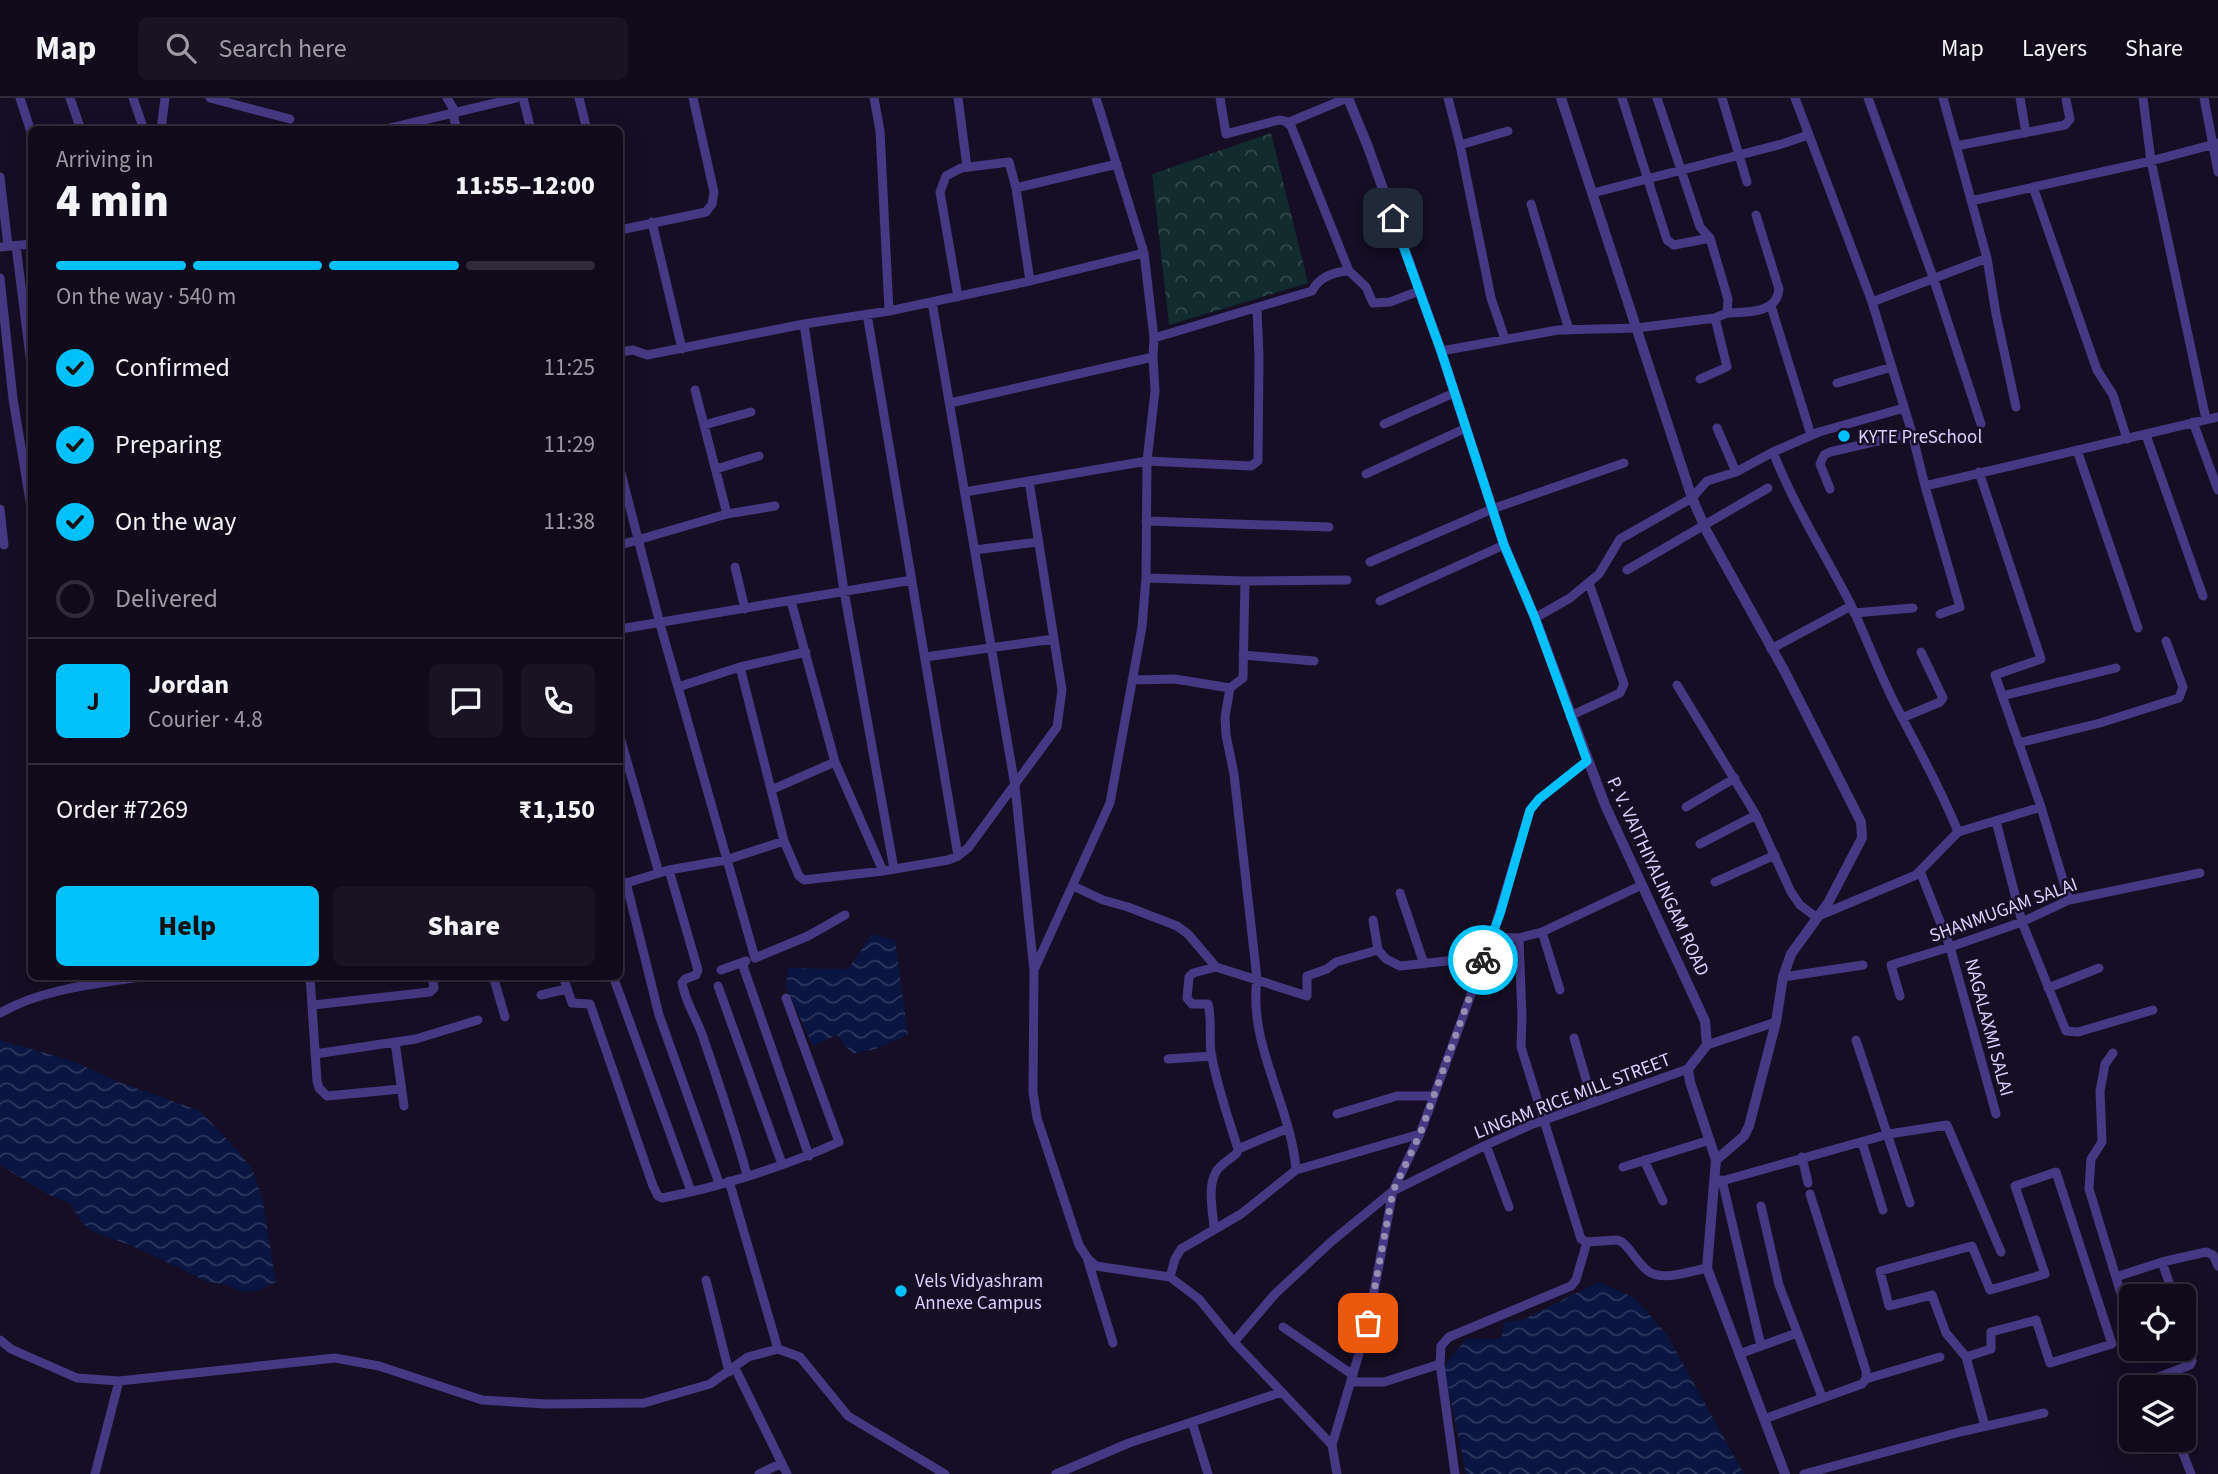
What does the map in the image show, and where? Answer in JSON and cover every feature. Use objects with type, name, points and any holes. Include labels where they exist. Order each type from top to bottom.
[{"type":"street","points":[[20,98],[29,126]]},
{"type":"street","points":[[70,98],[80,126]]},
{"type":"street","points":[[133,98],[143,126]]},
{"type":"street","points":[[162,126],[165,98]]},
{"type":"street","points":[[211,98],[290,119]]},
{"type":"street","points":[[447,98],[456,126]]},
{"type":"street","points":[[399,126],[516,98]]},
{"type":"street","points":[[523,98],[530,126]]},
{"type":"street","points":[[579,98],[586,126]]},
{"type":"street","points":[[623,229],[706,212],[712,204],[714,192],[693,98]]},
{"type":"street","points":[[874,98],[880,131],[889,312]]},
{"type":"street","points":[[958,98],[967,167]]},
{"type":"street","points":[[1034,971],[1110,803],[1142,627],[1146,578],[1147,461],[1156,391],[1154,338],[1144,253],[1096,98]]},
{"type":"street","points":[[1220,98],[1226,134],[1279,120],[1291,126],[1349,271],[1366,287],[1373,303],[1390,302],[1419,291]]},
{"type":"street","points":[[1287,123],[1347,98]]},
{"type":"street","name":"P. V. VAITHIYALINGAM ROAD","points":[[1347,98],[1368,147],[1441,351],[1504,545],[1535,618],[1587,761],[1706,1021],[1707,1045]]},
{"type":"street","points":[[1448,98],[1491,298],[1506,339]]},
{"type":"street","points":[[1560,98],[1692,498],[1704,527],[1771,649],[1861,822],[1863,831],[1862,838],[1828,903],[1791,954],[1783,977],[1776,1022],[1747,1131],[1716,1160]]},
{"type":"street","points":[[1622,98],[1670,244],[1710,238]]},
{"type":"street","points":[[1657,98],[1700,227],[1710,238],[1728,299],[1727,313]]},
{"type":"street","points":[[1722,98],[1747,182]]},
{"type":"street","points":[[1795,98],[1872,302],[1912,433],[1960,607],[1940,614]]},
{"type":"street","points":[[1868,98],[1933,277],[1981,424]]},
{"type":"street","points":[[1943,98],[1987,258],[2016,407]]},
{"type":"street","points":[[2020,98],[2026,134]]},
{"type":"street","points":[[2143,98],[2151,162],[2206,419]]},
{"type":"street","points":[[2204,98],[2215,144],[2218,172]]},
{"type":"street","points":[[1956,146],[2057,128],[2069,122],[2066,100]]},
{"type":"street","points":[[1460,145],[1508,131]]},
{"type":"street","points":[[1593,193],[1808,135]]},
{"type":"street","points":[[1970,201],[2151,162],[2215,144]]},
{"type":"street","points":[[958,297],[940,191],[946,176],[967,167],[1009,162],[1016,188],[1030,281]]},
{"type":"street","points":[[1016,188],[1116,164]]},
{"type":"street","points":[[0,177],[8,246],[28,325]]},
{"type":"street","points":[[2033,187],[2097,370],[2113,395],[2127,439]]},
{"type":"street","points":[[1531,204],[1569,330]]},
{"type":"street","points":[[1441,351],[1569,330],[1637,328],[1765,309],[1779,296],[1779,289],[1756,215]]},
{"type":"street","points":[[652,222],[682,349]]},
{"type":"street","points":[[8,246],[28,244]]},
{"type":"street","points":[[623,352],[634,350],[648,355],[804,324],[889,312],[1144,253]]},
{"type":"street","points":[[1872,302],[1987,258]]},
{"type":"street","points":[[1154,338],[1312,291],[1316,284],[1334,272],[1349,271]]},
{"type":"street","points":[[0,278],[13,399],[28,474]]},
{"type":"street","points":[[932,302],[1015,786],[1034,971],[1033,1092],[1037,1118],[1079,1245],[1096,1266],[1170,1277],[1199,1299],[1234,1342],[1332,1445]]},
{"type":"street","points":[[1771,306],[1811,435]]},
{"type":"street","points":[[965,492],[1147,461],[1251,466],[1256,464],[1259,357],[1257,309]]},
{"type":"street","points":[[867,314],[958,856]]},
{"type":"street","points":[[1700,379],[1727,367],[1715,317]]},
{"type":"street","points":[[804,324],[844,591],[894,869]]},
{"type":"street","points":[[950,404],[1153,357]]},
{"type":"street","points":[[1837,383],[1892,367]]},
{"type":"street","points":[[695,390],[727,514]]},
{"type":"street","points":[[1384,424],[1454,393]]},
{"type":"street","points":[[1535,618],[1570,598],[1588,583],[1606,564],[1620,539],[1692,498],[1707,481],[1736,472],[1811,435],[1904,408]]},
{"type":"street","points":[[704,425],[751,412]]},
{"type":"street","points":[[1925,486],[2218,417]]},
{"type":"street","points":[[2193,422],[2218,490]]},
{"type":"street","points":[[1366,474],[1466,428]]},
{"type":"street","points":[[1717,428],[1736,472]]},
{"type":"street","points":[[1830,489],[1820,464],[1824,455],[1912,433]]},
{"type":"street","points":[[2146,435],[2203,596]]},
{"type":"street","points":[[2077,450],[2138,628]]},
{"type":"street","points":[[1773,453],[1786,486],[1853,610],[1902,718],[1947,803],[1958,832]]},
{"type":"street","points":[[716,470],[759,456]]},
{"type":"street","points":[[1370,562],[1492,509],[1624,463]]},
{"type":"street","points":[[1979,472],[2041,659],[1995,675],[2041,807],[2069,900]]},
{"type":"street","points":[[623,480],[660,624],[755,958]]},
{"type":"street","points":[[740,667],[784,841],[799,876],[809,881],[883,871],[958,856],[968,848],[1058,727],[1062,690],[1029,481]]},
{"type":"street","points":[[1627,570],[1768,488]]},
{"type":"street","points":[[623,544],[727,514],[775,506]]},
{"type":"street","points":[[0,509],[4,545]]},
{"type":"street","points":[[1146,521],[1329,527]]},
{"type":"street","points":[[975,550],[1038,542]]},
{"type":"street","points":[[1380,601],[1504,545]]},
{"type":"street","points":[[735,567],[745,609]]},
{"type":"street","points":[[1146,578],[1347,580]]},
{"type":"street","points":[[623,629],[912,580]]},
{"type":"street","points":[[1245,581],[1243,678],[1230,688],[1225,717],[1226,735],[1234,774],[1257,979],[1257,1021],[1294,1145],[1296,1170]]},
{"type":"street","points":[[1570,716],[1620,693],[1624,684],[1588,583]]},
{"type":"street","points":[[791,601],[835,762],[883,871]]},
{"type":"street","points":[[1771,649],[1853,610],[1913,608]]},
{"type":"street","points":[[925,657],[1054,639]]},
{"type":"street","points":[[2018,743],[2100,723],[2179,698],[2183,687],[2165,641]]},
{"type":"street","points":[[678,687],[740,667],[806,652]]},
{"type":"street","points":[[1902,718],[1940,702],[1943,698],[1921,652]]},
{"type":"street","points":[[1243,655],[1314,661]]},
{"type":"street","points":[[2002,696],[2116,668]]},
{"type":"street","points":[[1132,680],[1175,679],[1230,688]]},
{"type":"street","points":[[1677,685],[1756,816],[1791,892],[1800,905],[1816,917]]},
{"type":"street","points":[[623,747],[659,873]]},
{"type":"street","points":[[1337,1474],[1332,1445],[1368,1323],[1393,1191],[1420,1134],[1485,957],[1530,810],[1539,799],[1587,761]]},
{"type":"street","points":[[771,790],[835,762]]},
{"type":"street","points":[[1686,807],[1734,778]]},
{"type":"street","points":[[1816,917],[1920,871],[1958,832],[2041,807]]},
{"type":"street","points":[[1700,844],[1756,816]]},
{"type":"street","points":[[1996,821],[2022,922],[2063,1027],[2070,1033],[2153,1010]]},
{"type":"street","points":[[778,1349],[724,1182],[659,1015],[623,884],[669,870],[726,860],[784,841]]},
{"type":"street","points":[[1715,882],[1775,855]]},
{"type":"street","points":[[669,870],[698,970],[696,975],[685,979],[683,990],[731,1116],[747,1175]]},
{"type":"street","name":"NAGALAXMI SALAI","points":[[1920,871],[1950,947],[1996,1114]]},
{"type":"street","name":"SHANMUGAM SALAI","points":[[1900,996],[1891,965],[2022,922],[2069,900],[2200,873]]},
{"type":"street","points":[[1073,886],[1103,900],[1177,926],[1188,934],[1216,967]]},
{"type":"street","points":[[1492,937],[1519,938],[1542,932],[1643,886]]},
{"type":"street","points":[[1399,893],[1424,964]]},
{"type":"street","points":[[722,970],[808,936],[845,915]]},
{"type":"street","points":[[1373,920],[1378,950],[1400,966],[1485,957]]},
{"type":"street","points":[[1542,932],[1560,989]]},
{"type":"street","points":[[1519,938],[1521,1047],[1579,1234],[1587,1242],[1622,1242],[1648,1271],[1655,1274],[1664,1276],[1707,1268]]},
{"type":"street","points":[[1238,1149],[1212,1056],[1208,1004],[1192,1004],[1187,998],[1189,977],[1193,973],[1216,967],[1307,996],[1307,976],[1336,962],[1378,950]]},
{"type":"street","points":[[745,962],[743,966],[809,1156]]},
{"type":"street","points":[[1783,977],[1863,965]]},
{"type":"street","points":[[2048,988],[2099,968]]},
{"type":"street","points":[[0,1013],[47,994],[125,980]]},
{"type":"street","points":[[310,980],[319,1088],[327,1096],[401,1089]]},
{"type":"street","points":[[313,1005],[430,992],[434,988],[433,980]]},
{"type":"street","points":[[494,980],[505,1017]]},
{"type":"street","points":[[564,980],[572,1003],[590,1004],[656,1194],[663,1198],[809,1156],[839,1142],[786,998]]},
{"type":"street","points":[[614,980],[691,1191]]},
{"type":"street","points":[[718,986],[782,1164]]},
{"type":"street","points":[[541,995],[566,989]]},
{"type":"street","points":[[315,1054],[416,1039],[478,1020]]},
{"type":"street","points":[[1762,1346],[1718,1182],[1716,1160],[1688,1069],[1707,1045],[1776,1022]]},
{"type":"street","points":[[1574,1038],[1593,1103]]},
{"type":"street","points":[[1856,1040],[1910,1203]]},
{"type":"street","points":[[395,1042],[404,1106]]},
{"type":"street","points":[[2113,1054],[2105,1064],[2100,1091],[2102,1142],[2091,1159],[2089,1189],[2119,1287]]},
{"type":"street","points":[[1168,1059],[1212,1056]]},
{"type":"street","name":"LINGAM RICE MILL STREET","points":[[1393,1191],[1486,1145],[1545,1120],[1688,1069]]},
{"type":"street","points":[[1337,1114],[1397,1096],[1434,1096]]},
{"type":"street","points":[[1718,1182],[1889,1134],[1947,1125],[2001,1252]]},
{"type":"street","points":[[1214,1228],[1213,1180],[1217,1170],[1237,1153],[1238,1149],[1288,1128]]},
{"type":"street","points":[[1170,1277],[1181,1249],[1241,1214],[1296,1170],[1420,1134]]},
{"type":"street","points":[[1623,1167],[1710,1140]]},
{"type":"street","points":[[1862,1142],[1883,1210]]},
{"type":"street","points":[[1486,1145],[1508,1207]]},
{"type":"street","points":[[1802,1157],[1808,1182]]},
{"type":"street","points":[[1644,1160],[1663,1201]]},
{"type":"street","points":[[1966,1357],[1991,1349],[1991,1332],[2036,1320],[2049,1363],[2112,1344],[2056,1172],[2015,1186],[2045,1274],[1987,1289],[1972,1246],[1881,1271],[1889,1306],[1932,1295],[1946,1333],[1966,1357],[1985,1426]]},
{"type":"street","points":[[1718,1182],[1707,1268],[1785,1474]]},
{"type":"street","points":[[1234,1342],[1275,1294],[1322,1250],[1393,1191]]},
{"type":"street","points":[[1810,1194],[1866,1379]]},
{"type":"street","points":[[1760,1206],[1779,1284],[1822,1397]]},
{"type":"street","points":[[1455,1474],[1440,1364],[1441,1346],[1449,1338],[1572,1286],[1587,1242]]},
{"type":"street","points":[[2116,1277],[2162,1262],[2206,1252],[2213,1255],[2218,1266]]},
{"type":"street","points":[[1088,1259],[1112,1343]]},
{"type":"street","points":[[2162,1262],[2170,1284]]},
{"type":"street","points":[[706,1280],[732,1370],[787,1474]]},
{"type":"street","points":[[1283,1327],[1352,1378],[1384,1382],[1440,1364]]},
{"type":"street","points":[[1739,1354],[1797,1333]]},
{"type":"street","points":[[0,1340],[11,1349],[77,1378],[119,1381],[335,1358],[379,1366],[482,1400],[546,1404],[644,1403],[710,1384],[748,1357],[778,1349],[800,1357],[848,1416],[945,1474]]},
{"type":"street","points":[[1764,1419],[1862,1384],[1866,1379],[1940,1357]]},
{"type":"street","points":[[2164,1375],[2192,1361]]},
{"type":"street","points":[[95,1474],[119,1381]]},
{"type":"street","points":[[1056,1474],[1129,1443],[1282,1392]]},
{"type":"street","points":[[1804,1474],[1985,1426],[2045,1413]]},
{"type":"street","points":[[1192,1422],[1208,1474]]},
{"type":"street","points":[[2183,1452],[2191,1474]]},
{"type":"street","points":[[760,1474],[782,1463]]},
{"type":"green space","points":[[1271,133],[1308,283],[1169,325],[1152,174]]},
{"type":"water","points":[[872,934],[895,940],[908,1035],[875,1049],[852,1054],[837,1035],[813,1046],[786,987],[788,968],[848,969]]},
{"type":"water","points":[[0,1040],[73,1061],[119,1082],[200,1111],[251,1167],[262,1196],[276,1282],[246,1292],[208,1282],[135,1247],[93,1232],[82,1223],[70,1203],[51,1196],[0,1165]]},
{"type":"water","points":[[1599,1282],[1635,1298],[1667,1335],[1744,1474],[1466,1474],[1444,1367],[1466,1339],[1501,1339],[1504,1322],[1522,1320]]},
{"type":"way so far","points":[[1368,1323],[1393,1191],[1420,1134],[1483,960]]},
{"type":"place","name":"KYTE PreSchool","points":[[1844,436]]},
{"type":"place","name":"Vels Vidyashram Annexe Campus","points":[[901,1291]]},
{"type":"route","points":[[1393,218],[1441,351],[1504,545],[1535,618],[1587,761],[1539,799],[1530,810],[1500,914],[1483,960]]}]
